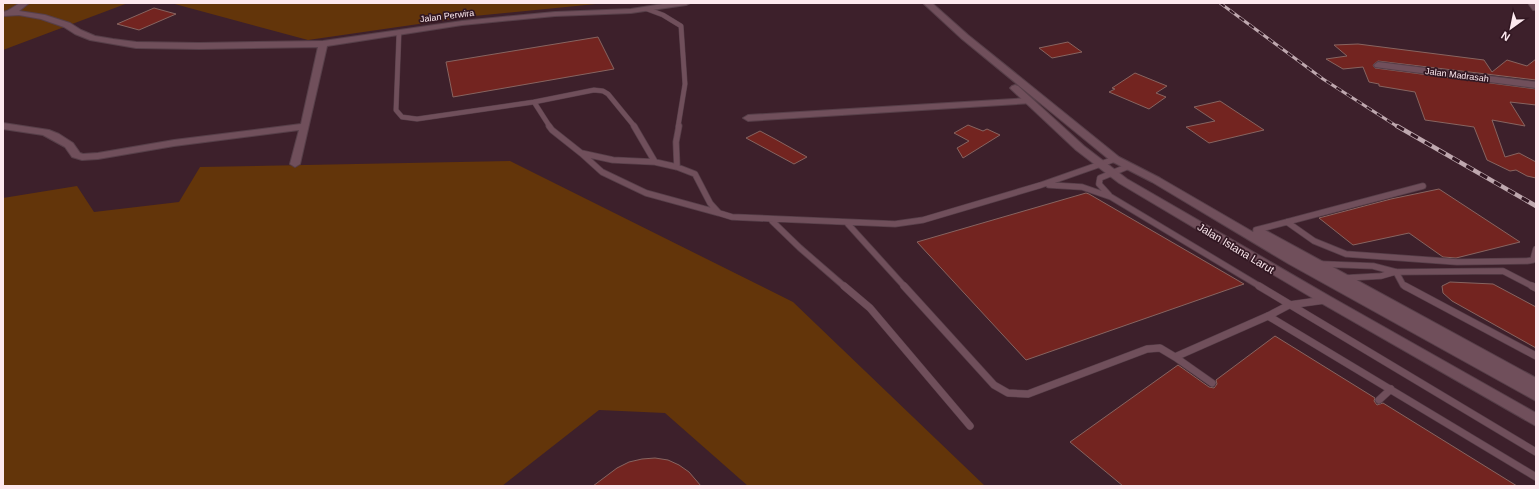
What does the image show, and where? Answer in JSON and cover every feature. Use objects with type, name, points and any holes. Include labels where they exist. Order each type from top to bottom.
[{"type":"street","points":[[7,14],[25,3]]},
{"type":"street","name":"Jalan Perwira","points":[[647,9],[666,3]]},
{"type":"street","name":"Jalan Perwira","points":[[7,14],[47,18],[67,25],[78,32],[93,38],[136,45],[173,47],[323,44],[446,25],[555,14],[647,9],[686,3]]},
{"type":"street","name":"Jalan Istana Larut","points":[[927,3],[965,37],[1115,159],[1156,180],[1293,261],[1536,395]]},
{"type":"street","points":[[1532,3],[1536,8]]},
{"type":"street","name":"Jalan Istana Larut","points":[[965,37],[1029,101],[1080,148],[1123,181],[1326,300],[1536,420]]},
{"type":"street","points":[[294,164],[305,126],[323,44]]},
{"type":"street","name":"Jalan Madrasah","points":[[1378,65],[1536,85]]},
{"type":"street","points":[[748,118],[1029,101]]},
{"type":"street","points":[[3,126],[45,132],[55,136],[69,145],[76,155],[82,157],[98,156],[305,126]]},
{"type":"street","name":"Jalan Istana Larut","points":[[1156,180],[1189,194],[1256,230],[1536,385]]},
{"type":"lane","points":[[647,9],[664,15],[681,26],[685,84],[676,142],[677,167]]},
{"type":"lane","points":[[399,33],[396,110],[402,117],[417,119],[534,102],[594,90],[603,91],[608,94],[633,124],[655,162]]},
{"type":"lane","points":[[534,102],[552,130],[602,172],[646,193],[732,217],[771,220],[895,224],[923,220],[1041,185],[1115,159]]},
{"type":"lane","points":[[581,153],[613,160],[655,162],[677,167],[695,174],[710,203],[719,213]]},
{"type":"lane","points":[[1111,197],[1099,184],[1100,178],[1130,166]]},
{"type":"lane","points":[[1041,185],[1055,184],[1082,188],[1111,197],[1536,452]]},
{"type":"lane","points":[[1256,230],[1423,186]]},
{"type":"lane","points":[[771,220],[800,248],[870,308],[970,426]]},
{"type":"lane","points":[[1287,222],[1314,241],[1346,254],[1457,262],[1527,261],[1533,260],[1536,249]]},
{"type":"lane","points":[[847,223],[994,385],[1008,393],[1028,394],[1147,349],[1160,348],[1212,383]]},
{"type":"lane","points":[[1317,264],[1373,266],[1396,272],[1403,285],[1536,356]]},
{"type":"lane","points":[[1343,278],[1381,276],[1396,272],[1503,271],[1536,288]]},
{"type":"lane","points":[[1175,357],[1268,316],[1289,305],[1326,300]]},
{"type":"lane","points":[[1268,316],[1536,478]]},
{"type":"lane","points":[[1379,400],[1391,389]]},
{"type":"shaded area","points":[[3,3],[128,3],[3,50]]},
{"type":"shaded area","points":[[171,3],[606,3],[474,16],[308,40]]},
{"type":"shaded area","points":[[510,161],[793,302],[985,486],[748,486],[665,413],[599,410],[502,486],[3,486],[3,198],[77,186],[94,212],[179,202],[200,167]]},
{"type":"building","points":[[154,8],[176,14],[139,30],[117,24]]},
{"type":"building","points":[[598,37],[614,69],[453,97],[446,62]]},
{"type":"building","points":[[1068,42],[1082,52],[1052,58],[1039,48]]},
{"type":"building","points":[[1358,44],[1484,60],[1492,72],[1507,60],[1527,66],[1536,59],[1536,80],[1378,61],[1373,65],[1375,68],[1536,89],[1536,105],[1510,102],[1525,126],[1492,120],[1505,157],[1519,153],[1536,162],[1536,178],[1527,176],[1516,170],[1510,171],[1487,160],[1474,127],[1425,120],[1415,92],[1379,86],[1379,84],[1369,82],[1363,67],[1343,69],[1326,59],[1347,56],[1334,45]]},
{"type":"building","points":[[1135,73],[1167,86],[1156,93],[1166,97],[1149,109],[1109,92],[1115,89],[1112,88]]},
{"type":"building","points":[[1220,101],[1264,130],[1209,143],[1186,127],[1215,121],[1194,107]]},
{"type":"building","points":[[968,125],[983,131],[987,129],[1000,135],[963,158],[957,148],[969,141],[954,133]]},
{"type":"building","points":[[760,131],[807,157],[794,164],[746,138]]},
{"type":"building","points":[[1439,189],[1520,242],[1456,258],[1443,257],[1409,233],[1353,245],[1319,218],[1391,199]]},
{"type":"building","points":[[1086,193],[1244,284],[1026,360],[917,242]]},
{"type":"building","points":[[1450,282],[1493,284],[1536,307],[1536,348],[1452,301],[1443,293],[1442,286]]},
{"type":"building","points":[[1275,336],[1375,398],[1374,401],[1377,405],[1383,403],[1517,486],[1123,486],[1070,442],[1178,365],[1209,387],[1214,388],[1217,384],[1216,380]]},
{"type":"building","points":[[655,458],[668,460],[679,465],[689,472],[701,486],[593,486],[617,468],[629,462]]},
{"type":"railway","points":[[1220,3],[1323,79],[1398,127]]},
{"type":"railway","points":[[1397,126],[1536,206]]}]
